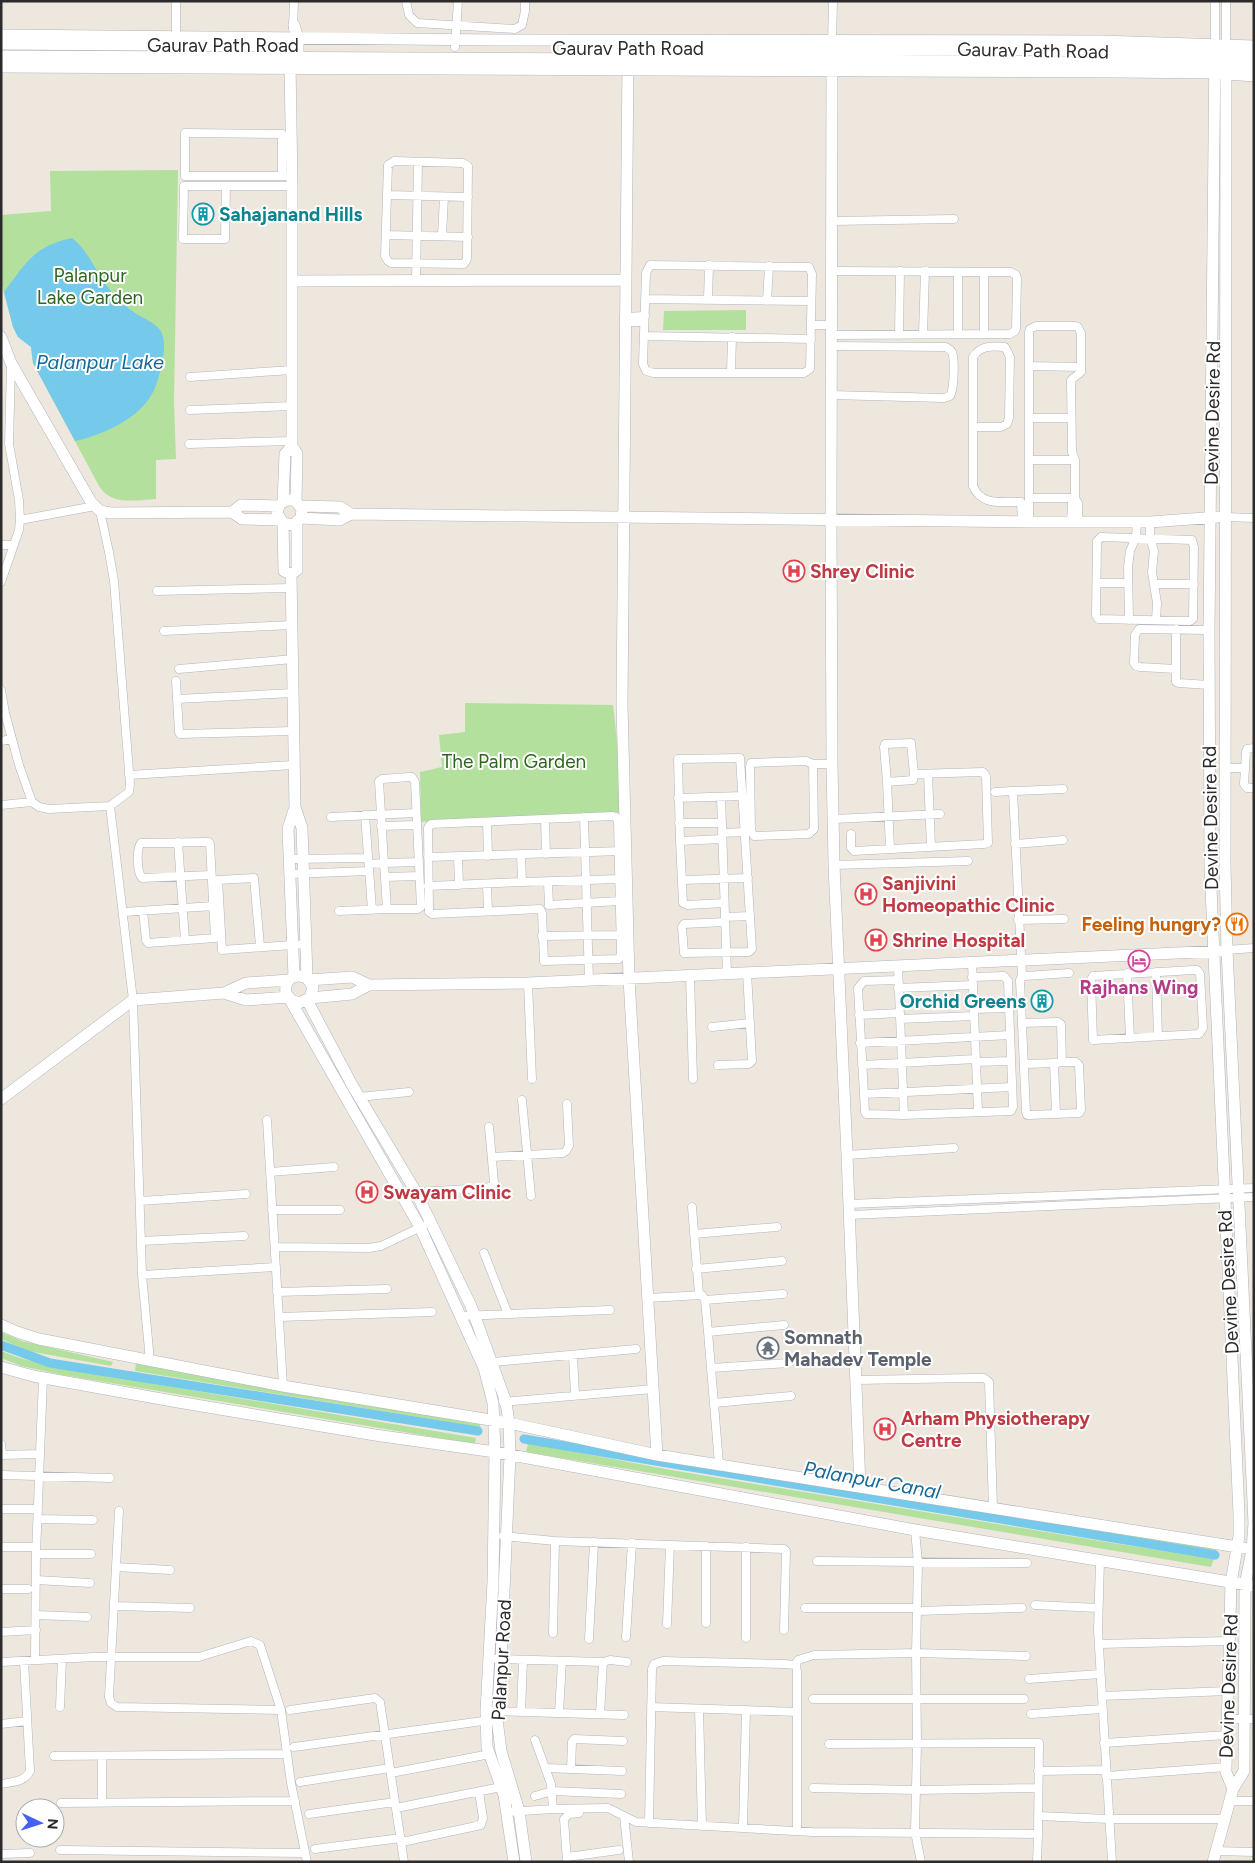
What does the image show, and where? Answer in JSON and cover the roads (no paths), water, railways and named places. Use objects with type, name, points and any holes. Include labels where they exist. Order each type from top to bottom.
[{"type":"street","points":[[1,35],[176,41],[176,1]]},
{"type":"street","points":[[291,574],[297,570],[299,512],[297,454],[292,444],[292,281],[289,180],[295,42],[294,1]]},
{"type":"street","points":[[406,1],[409,15],[416,23],[515,29],[522,25],[525,1]]},
{"type":"street","points":[[454,43],[458,1]]},
{"type":"street","points":[[833,1],[831,331],[832,764],[834,865],[848,1154],[860,1487]]},
{"type":"street","points":[[1216,1],[1221,59]]},
{"type":"street","points":[[1221,59],[1226,1]]},
{"type":"street","name":"Gaurav Path Road","points":[[1,44],[176,41],[454,43],[832,55],[1221,59],[1254,55]]},
{"type":"street","points":[[832,55],[1100,41],[1221,59],[1254,76]]},
{"type":"street","points":[[1221,59],[1254,46]]},
{"type":"street","name":"Gaurav Path Road","points":[[1,56],[294,63],[628,65],[832,55]]},
{"type":"street","name":"Gaurav Path Road","points":[[1221,59],[1254,65]]},
{"type":"street","name":"Devine Desire Rd","points":[[1221,59],[1225,517],[1224,768],[1227,950],[1254,1523],[1250,1586],[1248,1754],[1244,1771],[1232,1795]]},
{"type":"street","name":"Devine Desire Rd","points":[[1221,59],[1209,630],[1210,866],[1212,951],[1239,1514],[1238,1547],[1231,1583],[1227,1719],[1226,1772],[1232,1795]]},
{"type":"street","points":[[1,67],[294,63]]},
{"type":"street","points":[[628,65],[624,320],[622,851],[657,1455]]},
{"type":"street","points":[[185,133],[282,134],[289,180],[185,176],[185,133]]},
{"type":"street","points":[[394,161],[466,164],[469,169],[468,237],[467,259],[464,264],[416,264],[392,263],[388,261],[386,256],[387,195],[389,163],[394,161]]},
{"type":"street","points":[[416,281],[418,162]]},
{"type":"street","points":[[226,186],[224,239],[183,239],[184,186],[226,186],[289,180]]},
{"type":"street","points":[[387,195],[468,198]]},
{"type":"street","points":[[442,236],[444,197]]},
{"type":"street","points":[[832,221],[954,219]]},
{"type":"street","points":[[386,234],[468,237]]},
{"type":"street","points":[[650,265],[709,265],[809,267],[812,274],[810,367],[808,372],[649,372],[644,368],[646,273],[650,265]]},
{"type":"street","points":[[708,300],[709,265]]},
{"type":"street","points":[[768,301],[769,266]]},
{"type":"street","points":[[831,331],[899,335],[1010,334],[1015,331],[1017,278],[1012,272],[832,271]]},
{"type":"street","points":[[899,335],[900,271]]},
{"type":"street","points":[[922,334],[925,271]]},
{"type":"street","points":[[958,272],[958,334]]},
{"type":"street","points":[[984,272],[984,334]]},
{"type":"street","points":[[292,281],[625,280]]},
{"type":"street","points":[[645,299],[811,301]]},
{"type":"street","points":[[624,320],[644,319]]},
{"type":"street","points":[[811,323],[831,331],[946,347],[953,354],[953,390],[950,396],[944,398],[831,395]]},
{"type":"street","points":[[1026,522],[1029,498],[1029,332],[1033,327],[1075,326],[1078,327],[1081,333],[1081,367],[1080,374],[1075,375],[1071,380],[1072,452],[1075,460],[1075,498],[1072,503],[1074,522]]},
{"type":"street","points":[[644,336],[811,338]]},
{"type":"street","points":[[1,337],[6,357],[5,446],[19,500],[20,520],[14,545],[1,582]]},
{"type":"street","points":[[731,373],[732,337]]},
{"type":"street","points":[[973,427],[1001,427],[1007,424],[1009,418],[1010,357],[1005,347],[987,346],[978,350],[973,357],[973,427],[973,486],[977,495],[985,501],[1021,502],[1026,522]]},
{"type":"street","points":[[1,804],[32,802],[49,809],[110,806],[129,792],[114,581],[110,552],[97,509],[91,502],[6,357]]},
{"type":"street","points":[[1029,366],[1081,367]]},
{"type":"street","points":[[190,377],[292,370]]},
{"type":"street","points":[[190,410],[292,406]]},
{"type":"street","points":[[1029,418],[1071,418]]},
{"type":"street","points":[[189,444],[292,444]]},
{"type":"street","points":[[291,574],[284,571],[281,522],[277,513],[281,504],[285,454],[292,444]]},
{"type":"street","points":[[1029,460],[1075,460]]},
{"type":"street","points":[[1029,498],[1075,498]]},
{"type":"street","points":[[232,512],[241,505],[281,504],[289,500],[299,512]]},
{"type":"street","points":[[20,520],[97,509],[111,513],[232,512],[242,519],[281,522],[290,525],[299,512],[340,507],[351,514],[1026,522],[1150,522],[1211,517],[1254,518]]},
{"type":"street","points":[[1129,620],[1128,583],[1130,551],[1136,537],[1137,522]]},
{"type":"street","points":[[1150,522],[1150,538],[1153,546],[1152,572],[1157,603],[1156,620]]},
{"type":"street","points":[[1136,537],[1192,540],[1194,547],[1193,619],[1190,621],[1098,619],[1096,615],[1097,541],[1099,538],[1136,537]]},
{"type":"street","points":[[1,545],[14,545]]},
{"type":"street","points":[[291,574],[293,765],[295,807],[302,828],[308,979],[313,987],[308,999],[359,1097],[402,1193],[420,1228],[443,1261]]},
{"type":"street","points":[[1097,583],[1128,583]]},
{"type":"street","points":[[1155,584],[1194,584]]},
{"type":"street","points":[[157,590],[292,588]]},
{"type":"street","points":[[164,631],[293,625]]},
{"type":"street","points":[[1176,669],[1136,666],[1134,663],[1135,635],[1139,629],[1209,630]]},
{"type":"street","points":[[1176,629],[1176,682],[1209,685]]},
{"type":"street","points":[[179,669],[293,659]]},
{"type":"street","points":[[176,681],[180,734],[293,731]]},
{"type":"street","points":[[1,690],[12,739],[32,802]]},
{"type":"street","points":[[177,699],[293,693]]},
{"type":"street","points":[[1,741],[12,739]]},
{"type":"street","points":[[887,782],[913,780],[911,743],[885,744],[884,746],[890,848]]},
{"type":"street","points":[[1254,748],[1246,750],[1244,786],[1254,788]]},
{"type":"street","points":[[724,903],[685,904],[682,900],[676,761],[680,758],[740,758],[743,796],[748,878],[752,951],[687,955],[683,952],[684,924],[750,916]]},
{"type":"street","points":[[813,764],[815,825],[812,832],[809,834],[754,836],[751,831],[751,763],[806,761],[813,764],[832,764]]},
{"type":"street","points":[[129,775],[293,765]]},
{"type":"street","points":[[1224,768],[1245,768]]},
{"type":"street","points":[[851,834],[853,850],[984,844],[989,840],[984,773],[914,774]]},
{"type":"street","points":[[928,774],[931,847]]},
{"type":"street","points":[[339,911],[420,908],[415,782],[412,777],[382,779],[379,781],[387,909]]},
{"type":"street","points":[[995,792],[1063,789]]},
{"type":"street","points":[[1013,791],[1022,976],[1020,980],[1024,1064],[1027,1115],[1079,1113],[1082,1110],[1078,1062],[1024,1064]]},
{"type":"street","points":[[678,798],[743,796]]},
{"type":"street","points":[[721,797],[727,974]]},
{"type":"street","points":[[110,806],[133,1000],[142,1275],[150,1361]]},
{"type":"street","points":[[295,807],[288,829],[293,944],[291,978],[286,989],[340,1090],[416,1192],[431,1221],[461,1316],[484,1368],[493,1403],[496,1452],[495,1535],[499,1582],[488,1659],[491,1716],[487,1747],[507,1786],[507,1812],[514,1862]]},
{"type":"street","points":[[331,817],[416,813]]},
{"type":"street","points":[[834,819],[940,814]]},
{"type":"street","points":[[365,815],[372,910]]},
{"type":"street","points":[[584,817],[589,980]]},
{"type":"street","points":[[540,909],[542,912],[544,961],[619,959],[621,954],[621,935],[620,902],[619,879],[622,851],[616,817],[431,824],[428,828],[430,914],[540,909],[549,905],[620,902]]},
{"type":"street","points":[[545,819],[546,854]]},
{"type":"street","points":[[487,822],[488,856]]},
{"type":"street","points":[[679,823],[722,823]]},
{"type":"street","points":[[381,826],[417,825]]},
{"type":"street","points":[[680,840],[745,832]]},
{"type":"street","points":[[1015,844],[1063,840]]},
{"type":"street","points":[[178,842],[185,940]]},
{"type":"street","points":[[143,911],[147,942],[214,938],[213,906],[209,842],[139,844],[139,874],[144,878],[211,875]]},
{"type":"street","points":[[428,857],[622,851]]},
{"type":"street","points":[[521,855],[522,882]]},
{"type":"street","points":[[458,856],[459,885]]},
{"type":"street","points":[[290,859],[337,858],[369,864]]},
{"type":"street","points":[[337,858],[337,873]]},
{"type":"street","points":[[834,865],[968,861]]},
{"type":"street","points":[[290,874],[337,873],[369,864],[418,862]]},
{"type":"street","points":[[385,877],[419,876]]},
{"type":"street","points":[[260,946],[254,878],[218,880],[222,950],[306,944]]},
{"type":"street","points":[[682,880],[748,878]]},
{"type":"street","points":[[428,886],[619,879]]},
{"type":"street","points":[[548,882],[549,905]]},
{"type":"street","points":[[487,884],[488,911]]},
{"type":"street","points":[[124,912],[213,906]]},
{"type":"street","points":[[1018,920],[1064,918]]},
{"type":"street","points":[[542,936],[621,935]]},
{"type":"street","points":[[1,1099],[133,1000],[224,992],[246,983],[291,978],[298,975],[308,979],[352,977],[369,985],[528,983],[1254,948]]},
{"type":"street","points":[[1142,954],[1143,972]]},
{"type":"street","points":[[972,962],[978,1111]]},
{"type":"street","points":[[898,966],[904,1115]]},
{"type":"street","points":[[1193,970],[1199,972],[1203,1028],[1199,1034],[1094,1040],[1092,1036],[1092,978],[1096,975],[1143,972],[1193,970]]},
{"type":"street","points":[[1156,972],[1158,1036]]},
{"type":"street","points":[[718,1065],[748,1064],[752,1061],[747,973]]},
{"type":"street","points":[[1127,973],[1130,1038]]},
{"type":"street","points":[[1022,976],[1068,974]]},
{"type":"street","points":[[690,976],[693,1080]]},
{"type":"street","points":[[1006,977],[1008,981],[1013,1110],[904,1115],[866,1114],[857,990],[860,984],[864,982],[898,984],[973,981],[1006,977]]},
{"type":"street","points":[[528,983],[532,1079]]},
{"type":"street","points":[[224,992],[246,1000],[290,999],[299,1003],[308,999],[352,994],[369,985]]},
{"type":"street","points":[[859,1015],[900,1016],[974,1013],[1009,1008]]},
{"type":"street","points":[[1022,1023],[1060,1022],[1056,1114]]},
{"type":"street","points":[[712,1027],[750,1023]]},
{"type":"street","points":[[860,1043],[1010,1034]]},
{"type":"street","points":[[862,1065],[902,1062],[1011,1061]]},
{"type":"street","points":[[340,1090],[352,1085]]},
{"type":"street","points":[[864,1094],[1012,1087]]},
{"type":"street","points":[[359,1097],[409,1092]]},
{"type":"street","points":[[522,1100],[530,1196]]},
{"type":"street","points":[[492,1157],[566,1151],[569,1146],[567,1104]]},
{"type":"street","points":[[267,1120],[283,1386]]},
{"type":"street","points":[[402,1193],[492,1186],[494,1182],[489,1126]]},
{"type":"street","points":[[848,1154],[954,1148]]},
{"type":"street","points":[[270,1172],[334,1167]]},
{"type":"street","points":[[850,1210],[950,1211],[1153,1202],[1238,1193],[1254,1188]]},
{"type":"street","points":[[850,1210],[949,1200],[1153,1192],[1224,1194]]},
{"type":"street","points":[[1153,1192],[1153,1202]]},
{"type":"street","points":[[1238,1193],[1254,1197]]},
{"type":"street","points":[[140,1200],[246,1194]]},
{"type":"street","points":[[1079,1195],[1079,1205]]},
{"type":"street","points":[[1002,1198],[1002,1208]]},
{"type":"street","points":[[949,1200],[950,1211]]},
{"type":"street","points":[[692,1207],[699,1294]]},
{"type":"street","points":[[272,1210],[340,1210]]},
{"type":"street","points":[[275,1247],[369,1248],[382,1246],[431,1221]]},
{"type":"street","points":[[694,1234],[777,1228]]},
{"type":"street","points":[[141,1241],[244,1236]]},
{"type":"street","points":[[484,1253],[508,1314]]},
{"type":"street","name":"Palanpur Road","points":[[443,1261],[474,1316],[493,1362],[506,1402],[510,1423],[507,1536],[499,1582],[502,1660],[491,1716],[501,1750],[507,1786],[519,1811],[526,1862]]},
{"type":"street","points":[[696,1269],[782,1261]]},
{"type":"street","points":[[142,1275],[276,1267]]},
{"type":"street","points":[[277,1292],[387,1289]]},
{"type":"street","points":[[648,1298],[699,1294],[704,1297],[719,1464]]},
{"type":"street","points":[[705,1300],[783,1294]]},
{"type":"street","points":[[461,1316],[610,1310]]},
{"type":"street","points":[[279,1317],[432,1312]]},
{"type":"street","points":[[1,1325],[39,1339],[150,1361],[283,1386],[495,1420],[657,1455],[1253,1550]]},
{"type":"street","points":[[708,1332],[784,1325]]},
{"type":"street","points":[[493,1362],[636,1349]]},
{"type":"street","points":[[573,1355],[575,1395]]},
{"type":"street","points":[[711,1368],[789,1363]]},
{"type":"street","points":[[1,1367],[44,1378],[375,1435],[496,1452],[915,1530],[1250,1586]]},
{"type":"street","points":[[35,1660],[36,1580],[34,1550],[38,1519],[44,1378]]},
{"type":"street","points":[[856,1380],[984,1378],[989,1382],[993,1508]]},
{"type":"street","points":[[493,1403],[653,1389]]},
{"type":"street","points":[[714,1402],[791,1396]]},
{"type":"street","points":[[1,1444],[2,1455],[40,1454]]},
{"type":"street","points":[[1,1475],[110,1478]]},
{"type":"street","points":[[1,1508],[38,1509]]},
{"type":"street","points":[[119,1511],[109,1697],[111,1703],[116,1707],[281,1710]]},
{"type":"street","points":[[38,1519],[93,1520]]},
{"type":"street","points":[[915,1530],[918,1562],[916,1653],[917,1790],[915,1832],[921,1862]]},
{"type":"street","points":[[495,1535],[555,1541],[780,1548],[786,1551],[784,1630]]},
{"type":"street","points":[[553,1633],[555,1541]]},
{"type":"street","points":[[589,1639],[594,1542]]},
{"type":"street","points":[[626,1637],[632,1544]]},
{"type":"street","points":[[667,1624],[670,1545]]},
{"type":"street","points":[[706,1546],[706,1623]]},
{"type":"street","points":[[1,1547],[92,1554]]},
{"type":"street","points":[[746,1547],[746,1638]]},
{"type":"street","points":[[817,1561],[1027,1563]]},
{"type":"street","points":[[1100,1561],[1098,1608],[1100,1674],[1112,1862]]},
{"type":"street","points":[[116,1567],[170,1570]]},
{"type":"street","points":[[36,1580],[90,1583]]},
{"type":"street","points":[[1,1589],[28,1589]]},
{"type":"street","points":[[1035,1605],[1098,1608]]},
{"type":"street","points":[[114,1606],[190,1608]]},
{"type":"street","points":[[804,1608],[917,1610],[1022,1608]]},
{"type":"street","points":[[36,1615],[87,1617]]},
{"type":"street","points":[[1,1632],[36,1630]]},
{"type":"street","points":[[1,1662],[111,1657],[199,1656],[252,1641],[256,1642],[260,1646],[281,1710],[295,1801],[307,1862]]},
{"type":"street","points":[[1099,1644],[1229,1641]]},
{"type":"street","points":[[797,1831],[796,1665],[798,1660],[814,1655],[916,1653],[1026,1656]]},
{"type":"street","points":[[60,1707],[62,1659]]},
{"type":"street","points":[[488,1659],[603,1662],[610,1660],[627,1662]]},
{"type":"street","points":[[521,1712],[524,1660]]},
{"type":"street","points":[[1,1784],[23,1780],[30,1771],[24,1661]]},
{"type":"street","points":[[559,1713],[562,1661]]},
{"type":"street","points":[[600,1714],[603,1662]]},
{"type":"street","points":[[649,1823],[652,1669],[654,1664],[658,1662],[796,1665]]},
{"type":"street","points":[[1029,1679],[1100,1674]]},
{"type":"street","points":[[1102,1696],[1228,1691]]},
{"type":"street","points":[[290,1710],[378,1699],[391,1770],[404,1862]]},
{"type":"street","points":[[813,1699],[1024,1699]]},
{"type":"street","points":[[651,1707],[797,1712]]},
{"type":"street","points":[[699,1708],[702,1826]]},
{"type":"street","points":[[1031,1714],[1102,1709]]},
{"type":"street","points":[[744,1828],[746,1710]]},
{"type":"street","points":[[294,1747],[521,1712],[624,1715]]},
{"type":"street","points":[[1227,1719],[1249,1719]]},
{"type":"street","points":[[1,1724],[28,1721]]},
{"type":"street","points":[[1104,1743],[1227,1735]]},
{"type":"street","points":[[571,1769],[572,1742],[574,1739],[624,1742]]},
{"type":"street","points":[[536,1740],[552,1791],[553,1809]]},
{"type":"street","points":[[830,1744],[1039,1743],[1038,1862]]},
{"type":"street","points":[[54,1756],[287,1754]]},
{"type":"street","points":[[300,1782],[490,1754]]},
{"type":"street","points":[[102,1756],[102,1802]]},
{"type":"street","points":[[1038,1771],[1106,1773],[1226,1767]]},
{"type":"street","points":[[546,1768],[622,1771]]},
{"type":"street","points":[[309,1814],[396,1805],[507,1786]]},
{"type":"street","points":[[813,1788],[917,1790],[1038,1788]]},
{"type":"street","points":[[535,1796],[552,1791],[621,1794]]},
{"type":"street","points":[[315,1849],[401,1840],[481,1825],[483,1818],[479,1792]]},
{"type":"street","points":[[1254,1801],[1232,1795],[1214,1857],[1254,1852]]},
{"type":"street","points":[[65,1803],[295,1801]]},
{"type":"street","points":[[507,1812],[608,1808],[636,1822],[649,1823],[797,1831],[1038,1834]]},
{"type":"street","points":[[598,1812],[569,1814],[565,1817],[563,1823],[567,1859],[619,1850]]},
{"type":"street","points":[[624,1816],[630,1862]]},
{"type":"street","points":[[1038,1816],[1226,1820]]},
{"type":"street","points":[[60,1850],[305,1853]]},
{"type":"street","points":[[1,1854],[30,1853]]},
{"type":"water","name":"Palanpur Lake","points":[[72,238],[83,249],[115,296],[132,311],[158,327],[164,346],[157,382],[151,396],[143,406],[134,415],[111,429],[75,441],[33,363],[31,347],[18,337],[13,327],[4,292],[32,257],[48,246]]},
{"type":"waterway","points":[[1,1345],[50,1363],[478,1431]]},
{"type":"waterway","name":"Palanpur Canal","points":[[524,1439],[1215,1555]]},
{"type":"place","name":"Sahajanand Hills","points":[[203,214]]},
{"type":"place","name":"Shrey Clinic","points":[[794,571]]},
{"type":"place","name":"Sanjivini Homeopathic Clinic","points":[[866,894]]},
{"type":"place","name":"Feeling hungry?","points":[[1237,924]]},
{"type":"place","name":"Shrine Hospital","points":[[876,940]]},
{"type":"place","name":"Rajhans Wing","points":[[1139,961]]},
{"type":"place","name":"Orchid Greens","points":[[1042,1001]]},
{"type":"place","name":"Swayam Clinic","points":[[367,1192]]},
{"type":"place","name":"Somnath Mahadev Temple","points":[[768,1348]]},
{"type":"place","name":"Arham Physiotherapy Centre","points":[[885,1429]]},
{"type":"park label","name":"Palanpur Lake Garden","points":[[90,286]]},
{"type":"park label","name":"The Palm Garden","points":[[514,761]]}]
